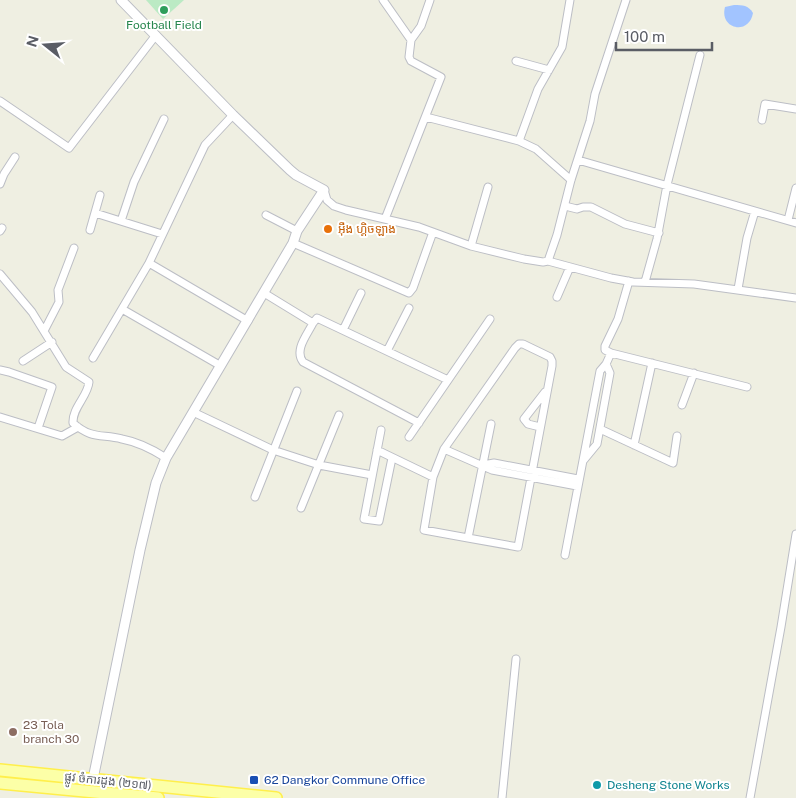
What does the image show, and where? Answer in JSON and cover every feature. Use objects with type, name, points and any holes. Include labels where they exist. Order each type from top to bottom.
[{"type":"main road","name":"ផ្លូវ ចំការដូង (២១៧)","points":[[0,770],[276,798]]},
{"type":"main road","name":"ផ្លូវ ចំការដូង (២១៧)","points":[[0,783],[158,798]]},
{"type":"street","points":[[121,0],[233,115],[296,175],[324,190],[327,200],[334,206],[432,232],[471,246],[524,259],[548,261],[629,281],[694,284],[796,298]]},
{"type":"street","points":[[385,220],[441,77],[411,61],[409,57],[411,40],[421,26],[430,0]]},
{"type":"street","points":[[519,141],[538,89],[562,47],[570,0]]},
{"type":"street","points":[[548,261],[558,235],[590,121],[595,94],[626,0]]},
{"type":"street","points":[[384,1],[411,40]]},
{"type":"street","points":[[0,101],[69,148],[156,36]]},
{"type":"street","points":[[645,282],[659,233],[667,185],[700,55]]},
{"type":"street","points":[[516,61],[549,70]]},
{"type":"street","points":[[762,120],[765,104],[796,109]]},
{"type":"street","points":[[93,358],[149,263],[205,145],[233,115]]},
{"type":"street","points":[[426,117],[519,141],[536,149],[572,180]]},
{"type":"street","points":[[121,221],[134,182],[164,119]]},
{"type":"street","points":[[0,184],[2,173],[15,157]]},
{"type":"street","points":[[578,160],[796,223]]},
{"type":"street","points":[[471,246],[488,187]]},
{"type":"street","points":[[788,220],[796,188]]},
{"type":"street","points":[[93,780],[140,550],[156,483],[166,458],[192,412],[248,321],[298,231],[324,190]]},
{"type":"street","points":[[90,230],[100,195]]},
{"type":"street","points":[[565,206],[577,209],[590,207],[625,224],[659,233]]},
{"type":"street","points":[[738,289],[747,238],[755,211]]},
{"type":"street","points":[[95,213],[162,234]]},
{"type":"street","points":[[266,215],[298,231]]},
{"type":"street","points":[[293,243],[409,293],[432,232]]},
{"type":"street","points":[[44,330],[59,302],[58,290],[74,248]]},
{"type":"street","points":[[149,263],[248,321]]},
{"type":"street","points":[[557,297],[570,267]]},
{"type":"street","points":[[0,274],[32,312],[66,367],[90,382],[73,423],[95,436],[120,438],[136,443],[166,458]]},
{"type":"street","points":[[629,281],[618,319],[605,346],[605,350],[747,387]]},
{"type":"street","points":[[264,293],[313,323]]},
{"type":"street","points":[[343,330],[361,293]]},
{"type":"street","points":[[387,350],[409,308]]},
{"type":"street","points":[[122,309],[221,366]]},
{"type":"street","points":[[419,423],[303,362],[299,357],[298,351],[313,323],[317,318],[448,380]]},
{"type":"street","points":[[409,437],[490,319]]},
{"type":"street","points":[[23,361],[52,342]]},
{"type":"street","points":[[520,344],[551,358],[552,362],[540,427],[518,547],[424,530],[434,477],[444,449],[497,373],[520,344]]},
{"type":"street","points":[[565,555],[577,482],[600,371],[611,353]]},
{"type":"street","points":[[634,445],[652,363]]},
{"type":"street","points":[[582,462],[597,444],[610,373],[606,364]]},
{"type":"street","points":[[0,370],[52,387],[38,428]]},
{"type":"street","points":[[682,405],[694,373]]},
{"type":"street","points":[[540,427],[528,424],[524,419],[547,389]]},
{"type":"street","points":[[255,497],[296,391]]},
{"type":"street","points":[[192,412],[273,450],[319,465],[372,475]]},
{"type":"street","points":[[301,508],[339,414]]},
{"type":"street","points":[[0,417],[62,436],[78,427]]},
{"type":"street","points":[[468,538],[491,424]]},
{"type":"street","points":[[381,430],[364,519],[379,522],[392,458]]},
{"type":"street","points":[[600,430],[673,463],[677,436]]},
{"type":"street","points":[[444,449],[492,470],[577,482]]},
{"type":"street","points":[[377,450],[434,477]]},
{"type":"street","points":[[750,798],[796,534]]},
{"type":"street","points":[[502,798],[516,658]]},
{"type":"green space","name":"Football Field","points":[[146,0],[184,0],[163,19]]},
{"type":"water","points":[[734,5],[745,6],[753,13],[746,25],[735,27],[726,20],[724,15],[725,7]]},
{"type":"place","name":"Football Field","points":[[164,10]]},
{"type":"place","name":"អ៊ឹង ហ្គិចឡាង","points":[[328,229]]},
{"type":"place","name":"23 Tola branch 30","points":[[13,732]]},
{"type":"place","name":"62 Dangkor Commune Office","points":[[254,780]]},
{"type":"place","name":"Desheng Stone Works","points":[[597,785]]}]
